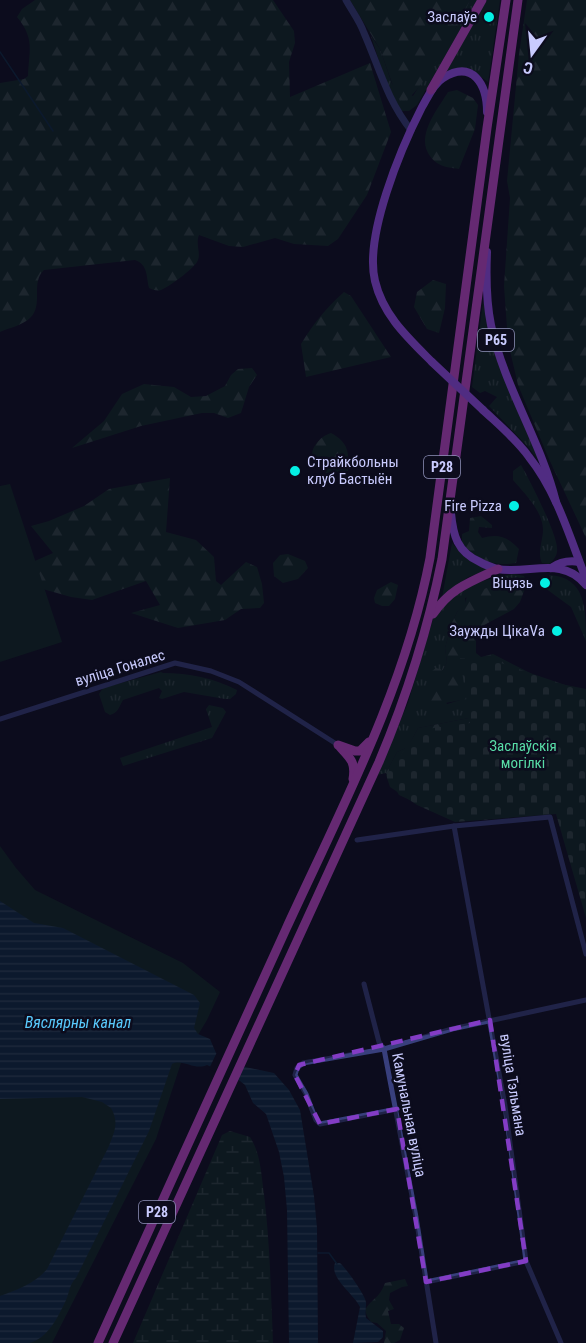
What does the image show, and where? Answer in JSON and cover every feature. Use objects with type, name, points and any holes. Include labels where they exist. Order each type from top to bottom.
[{"type":"highway","name":"Р65","points":[[431,90],[482,0]]},
{"type":"highway","name":"Р28","points":[[98,1343],[377,730],[405,652],[430,558],[506,0]]},
{"type":"highway","name":"Р28","points":[[113,1343],[388,740],[407,693],[428,621],[442,559],[518,0]]},
{"type":"highway","points":[[428,621],[452,592],[498,569]]},
{"type":"highway","points":[[338,745],[360,751],[377,730]]},
{"type":"highway","points":[[338,745],[355,768],[352,786]]},
{"type":"main road","name":"Р65","points":[[487,128],[485,90],[478,79],[470,74],[452,73],[441,79],[431,90],[411,130],[379,223],[373,256],[374,279],[380,299],[400,330],[528,455],[556,502]]},
{"type":"main road","name":"Р65","points":[[488,224],[487,270],[492,327],[506,370],[549,473],[556,502],[586,579]]},
{"type":"main road","points":[[450,503],[453,530],[463,552],[470,558],[498,569],[550,568],[572,572],[586,585]]},
{"type":"main road","points":[[561,562],[571,540]]},
{"type":"main road","points":[[550,568],[570,560],[579,562],[572,572]]},
{"type":"street","points":[[346,0],[363,30],[389,98],[411,130]]},
{"type":"street","name":"вуліца Гоналес","points":[[0,719],[175,663],[211,671],[239,682],[338,745]]},
{"type":"street","points":[[357,840],[454,826],[550,817],[586,954]]},
{"type":"street","name":"вуліца Тэльмана","points":[[454,826],[505,1106],[526,1261],[561,1343]]},
{"type":"street","name":"Камунальная вуліца","points":[[364,984],[379,1042],[384,1049],[397,1109],[436,1343]]},
{"type":"street","points":[[397,1109],[320,1124],[316,1120],[296,1075],[297,1068],[303,1063],[384,1049],[490,1020],[586,1000]]},
{"type":"street","points":[[426,1282],[526,1261]]},
{"type":"highlighted area","points":[[490,1020],[526,1261],[426,1282],[397,1109],[320,1124],[295,1075],[299,1065]]},
{"type":"green space","points":[[35,0],[273,0],[294,31],[295,43],[289,62],[290,97],[370,63],[391,132],[367,195],[338,239],[328,246],[294,244],[275,238],[243,247],[229,246],[199,235],[197,262],[181,277],[159,290],[149,288],[144,268],[135,260],[44,270],[38,281],[34,313],[24,323],[0,332],[0,83],[24,79],[28,76],[29,38],[17,17],[22,9]]},
{"type":"green space","points":[[350,0],[470,0],[429,73],[419,87],[403,102],[397,97],[380,49]]},
{"type":"green space","points":[[470,0],[477,0],[417,105],[409,111],[401,111],[388,88],[371,36],[380,49],[392,84],[413,96],[457,26]]},
{"type":"green space","points":[[487,0],[500,0],[488,82],[473,71],[442,75]]},
{"type":"green space","points":[[527,0],[586,0],[586,538],[518,385],[508,342],[504,286],[510,198],[507,181],[519,54]]},
{"type":"green space","points":[[457,90],[473,98],[478,105],[475,129],[459,169],[437,163],[429,155],[425,137],[432,118],[448,92]]},
{"type":"green space","points":[[433,280],[446,284],[445,308],[439,333],[427,329],[414,307],[417,292]]},
{"type":"green space","points":[[344,292],[351,296],[391,357],[306,377],[301,344],[320,317]]},
{"type":"green space","points":[[483,302],[542,465],[489,406],[497,397],[485,391],[480,393],[472,387]]},
{"type":"green space","points":[[252,368],[257,375],[249,387],[241,413],[228,418],[214,413],[202,413],[141,426],[72,448],[104,421],[122,394],[144,384],[174,387],[191,397],[206,396],[225,386],[231,375],[238,369]]},
{"type":"green space","points":[[331,433],[345,444],[348,471],[326,473],[317,466],[313,458],[313,449],[323,437]]},
{"type":"green space","points":[[521,465],[542,506],[556,541],[557,552],[549,564],[542,563],[541,559],[543,530],[540,516],[513,480],[513,471]]},
{"type":"green space","points":[[170,478],[166,532],[196,540],[214,557],[216,581],[221,585],[246,562],[257,567],[264,603],[260,608],[241,609],[225,620],[178,628],[131,613],[160,605],[146,581],[92,600],[71,597],[4,578],[0,555],[28,564],[53,553],[31,526],[84,506],[109,489]]},
{"type":"green space","points":[[10,484],[62,642],[0,662],[0,486]]},
{"type":"green space","points":[[481,516],[492,525],[492,528],[479,527],[478,532],[482,538],[498,536],[511,542],[519,549],[516,563],[500,564],[486,561],[462,543],[462,534],[469,531],[470,518]]},
{"type":"green space","points":[[452,543],[467,559],[490,569],[468,577],[442,598]]},
{"type":"green space","points":[[288,554],[305,561],[308,568],[298,579],[283,583],[274,576],[273,563],[280,555]]},
{"type":"green space","points":[[514,574],[524,576],[525,579],[465,598],[466,605],[457,612],[452,623],[445,648],[447,662],[443,670],[431,672],[432,679],[447,704],[467,698],[474,717],[418,728],[408,747],[397,752],[386,773],[377,775],[408,703],[434,616],[449,599],[459,592],[480,582]]},
{"type":"green space","points":[[549,575],[561,577],[577,588],[584,607],[586,641],[571,607],[545,588],[552,583]]},
{"type":"green space","name":"Заслаўскія могілкі","points":[[518,577],[524,578],[527,583],[520,602],[514,609],[471,632],[476,641],[476,653],[481,657],[493,654],[546,681],[586,689],[586,696],[455,821],[399,795],[386,773],[397,752],[408,747],[418,728],[474,717],[467,699],[440,704],[427,700],[431,672],[436,668],[443,670],[447,662],[445,648],[452,623],[457,612],[465,605],[467,595]]},
{"type":"green space","points":[[391,582],[398,585],[395,599],[389,606],[375,603],[377,590]]},
{"type":"green space","name":"Заслаўскія могілкі","points":[[460,658],[495,661],[586,692],[586,918],[556,814],[455,822],[417,805],[390,787],[386,775],[419,730],[470,723]]},
{"type":"green space","points":[[161,672],[210,679],[237,690],[236,694],[230,699],[225,699],[184,692],[162,699],[159,698],[162,691],[159,688],[123,700],[113,714],[105,712],[99,694],[103,688]]},
{"type":"green space","points":[[209,705],[223,708],[226,712],[212,738],[123,766],[120,758],[212,727],[206,709]]},
{"type":"green space","name":"Вяслярны канал","points":[[0,846],[35,890],[183,963],[220,992],[207,1020],[181,1063],[156,1139],[52,1343],[0,1343]]},
{"type":"green space","points":[[230,1131],[250,1137],[260,1164],[268,1231],[273,1343],[133,1343],[222,1135]]},
{"type":"green space","points":[[405,1279],[408,1286],[390,1293],[389,1300],[394,1309],[388,1311],[391,1324],[399,1324],[404,1328],[400,1340],[394,1343],[384,1343],[386,1331],[377,1323],[371,1322],[365,1310],[385,1283]]},
{"type":"water","name":"Вяслярны канал","points":[[0,901],[34,923],[63,928],[194,995],[200,1003],[194,1028],[198,1034],[210,1039],[216,1053],[245,1067],[274,1073],[289,1090],[300,1110],[314,1196],[317,1228],[318,1343],[289,1343],[287,1210],[284,1177],[279,1152],[266,1114],[253,1103],[245,1085],[240,1081],[207,1065],[198,1067],[180,1062],[172,1064],[149,1131],[56,1319],[47,1332],[36,1341],[0,1343],[0,1296],[32,1282],[47,1269],[109,1146],[115,1122],[111,1108],[102,1102],[82,1097],[0,1099]]},
{"type":"water","points":[[335,1263],[343,1266],[363,1295],[366,1303],[366,1318],[383,1331],[383,1337],[378,1342],[353,1343],[360,1307],[339,1280],[334,1269]]},
{"type":"pier","points":[[218,1050],[244,1063],[236,1082],[209,1069]]},
{"type":"waterway","points":[[0,52],[53,131]]},
{"type":"waterway","points":[[318,1253],[329,1253],[337,1264]]},
{"type":"place","name":"Заслаўе","points":[[489,17]]},
{"type":"place","name":"Страйкбольны клуб Бастыён","points":[[295,471]]},
{"type":"place","name":"Fire Pizza","points":[[514,506]]},
{"type":"place","name":"Віцязь","points":[[545,583]]},
{"type":"place","name":"Заужды ЦікаVа","points":[[557,631]]}]
